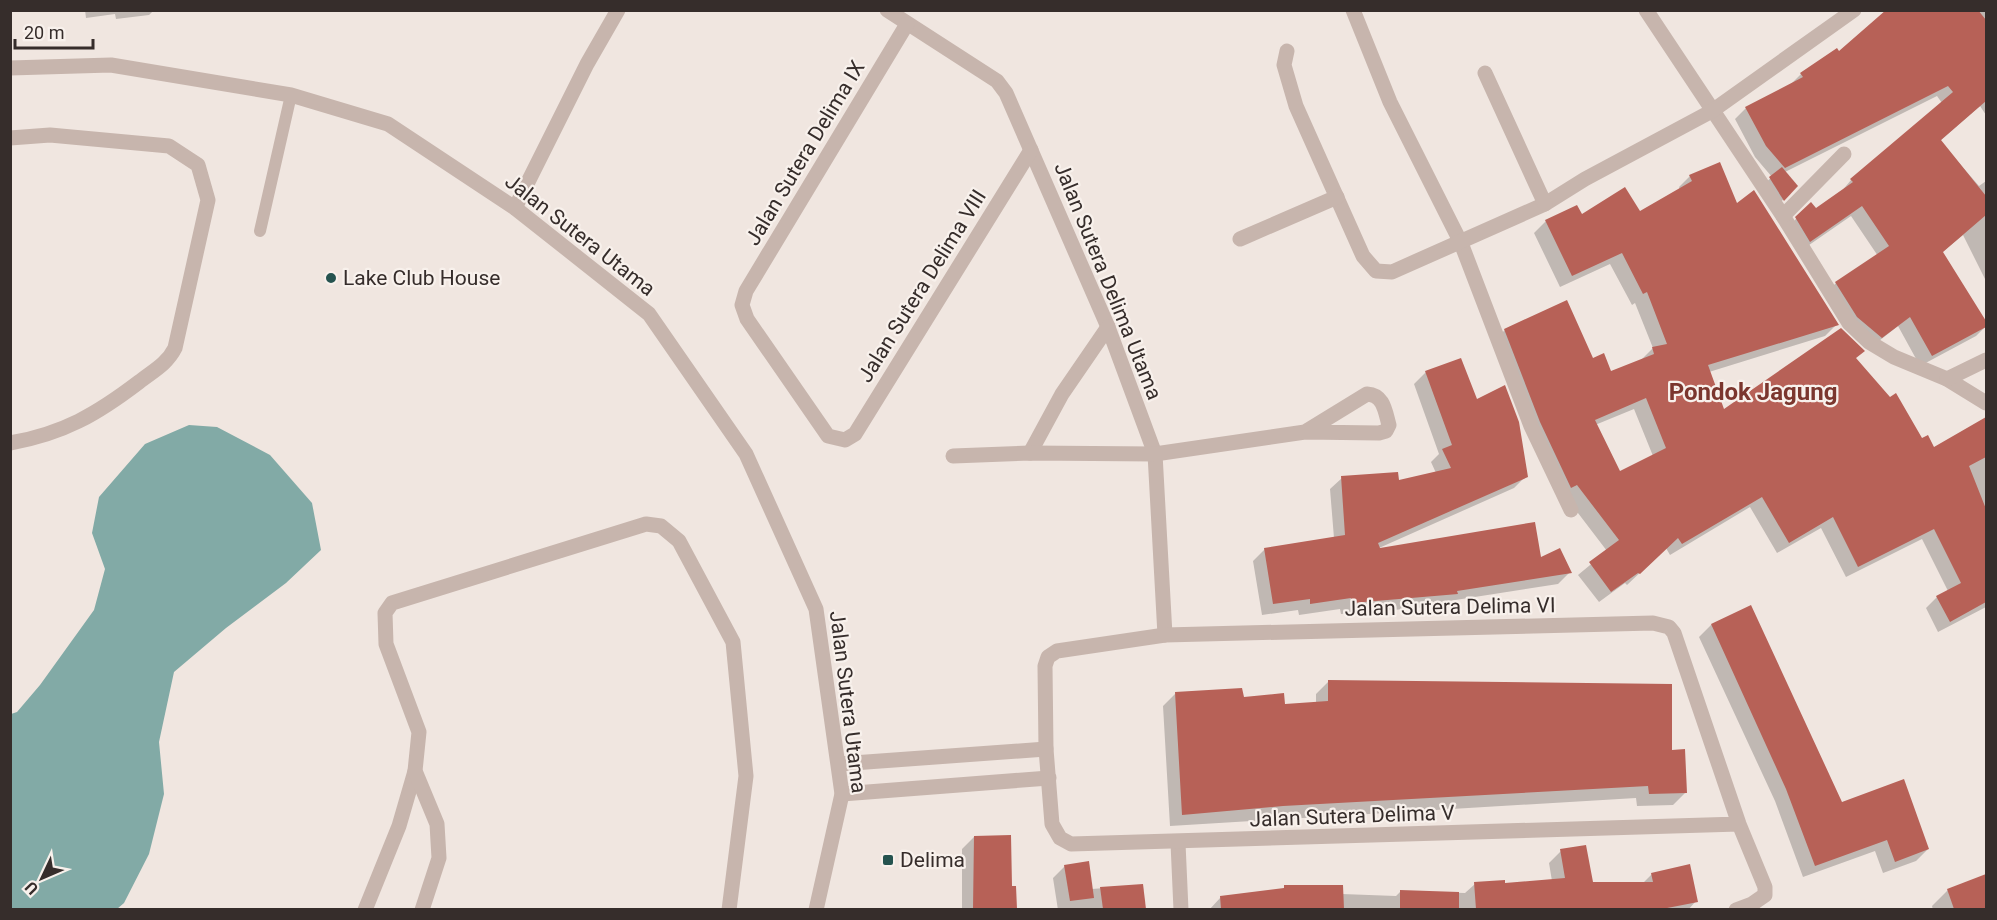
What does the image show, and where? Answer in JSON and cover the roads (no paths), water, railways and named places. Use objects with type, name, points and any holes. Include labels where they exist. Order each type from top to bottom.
[{"type":"street","points":[[515,208],[587,64],[618,10]]},
{"type":"street","name":"Jalan Sutera Delima Utama","points":[[887,10],[997,81],[1006,93],[1108,327],[1155,454],[1165,635]]},
{"type":"street","points":[[1353,10],[1390,102],[1461,243],[1531,426],[1571,510]]},
{"type":"street","points":[[1646,10],[1783,216],[1849,323],[1869,342],[1894,357],[1947,379],[1986,403]]},
{"type":"street","points":[[1287,51],[1284,65],[1296,106],[1364,256],[1376,271],[1392,272],[1545,204],[1585,178],[1712,111],[1854,10]]},
{"type":"street","name":"Jalan Sutera Delima IX","points":[[845,440],[828,436],[747,319],[742,305],[746,291],[907,24]]},
{"type":"street","name":"Jalan Sutera Utama","points":[[10,68],[111,66],[291,95],[388,124],[515,208],[649,314],[746,454],[816,609],[842,794],[816,909]]},
{"type":"street","points":[[1485,73],[1545,204]]},
{"type":"street","points":[[10,138],[50,135],[169,146],[198,165],[208,200],[175,348],[168,361],[100,412],[44,438],[10,443]]},
{"type":"street","name":"Jalan Sutera Delima VIII","points":[[845,440],[855,434],[1031,150]]},
{"type":"street","points":[[1783,216],[1844,154]]},
{"type":"street","points":[[1240,239],[1337,197]]},
{"type":"street","points":[[1030,453],[1062,394],[1108,327]]},
{"type":"street","points":[[1947,379],[1986,360]]},
{"type":"street","points":[[952,456],[1030,453],[1155,454],[1305,432],[1379,433],[1386,431],[1389,425],[1382,400],[1375,394],[1367,394],[1305,432]]},
{"type":"street","points":[[365,909],[399,826],[415,771],[419,732],[386,644],[385,613],[392,603],[646,524],[661,526],[679,541],[733,642],[746,777],[729,909]]},
{"type":"street","name":"Jalan Sutera Delima VI","points":[[1046,749],[1045,666],[1048,657],[1057,651],[1165,635],[1653,623],[1669,627],[1674,633],[1740,824],[1765,887],[1765,896],[1760,900],[1736,909]]},
{"type":"street","points":[[839,764],[1046,749]]},
{"type":"street","name":"Jalan Sutera Delima V","points":[[1046,749],[1052,824],[1060,838],[1071,844],[1178,843],[1740,824]]},
{"type":"street","points":[[415,771],[437,824],[440,858],[422,909]]},
{"type":"street","points":[[842,794],[1048,778]]},
{"type":"street","points":[[1178,843],[1181,909]]},
{"type":"lane","points":[[260,231],[291,95]]},
{"type":"water","points":[[189,425],[217,427],[270,455],[312,503],[321,550],[286,583],[226,628],[174,672],[159,742],[164,794],[149,854],[124,903],[117,909],[11,909],[11,714],[17,712],[40,685],[94,610],[105,569],[92,533],[99,497],[145,444]]},
{"type":"place","name":"Lake Club House","points":[[331,278]]},
{"type":"place","name":"Delima","points":[[888,860]]},
{"type":"district","name":"Pondok Jagung","points":[[1753,392]]}]
